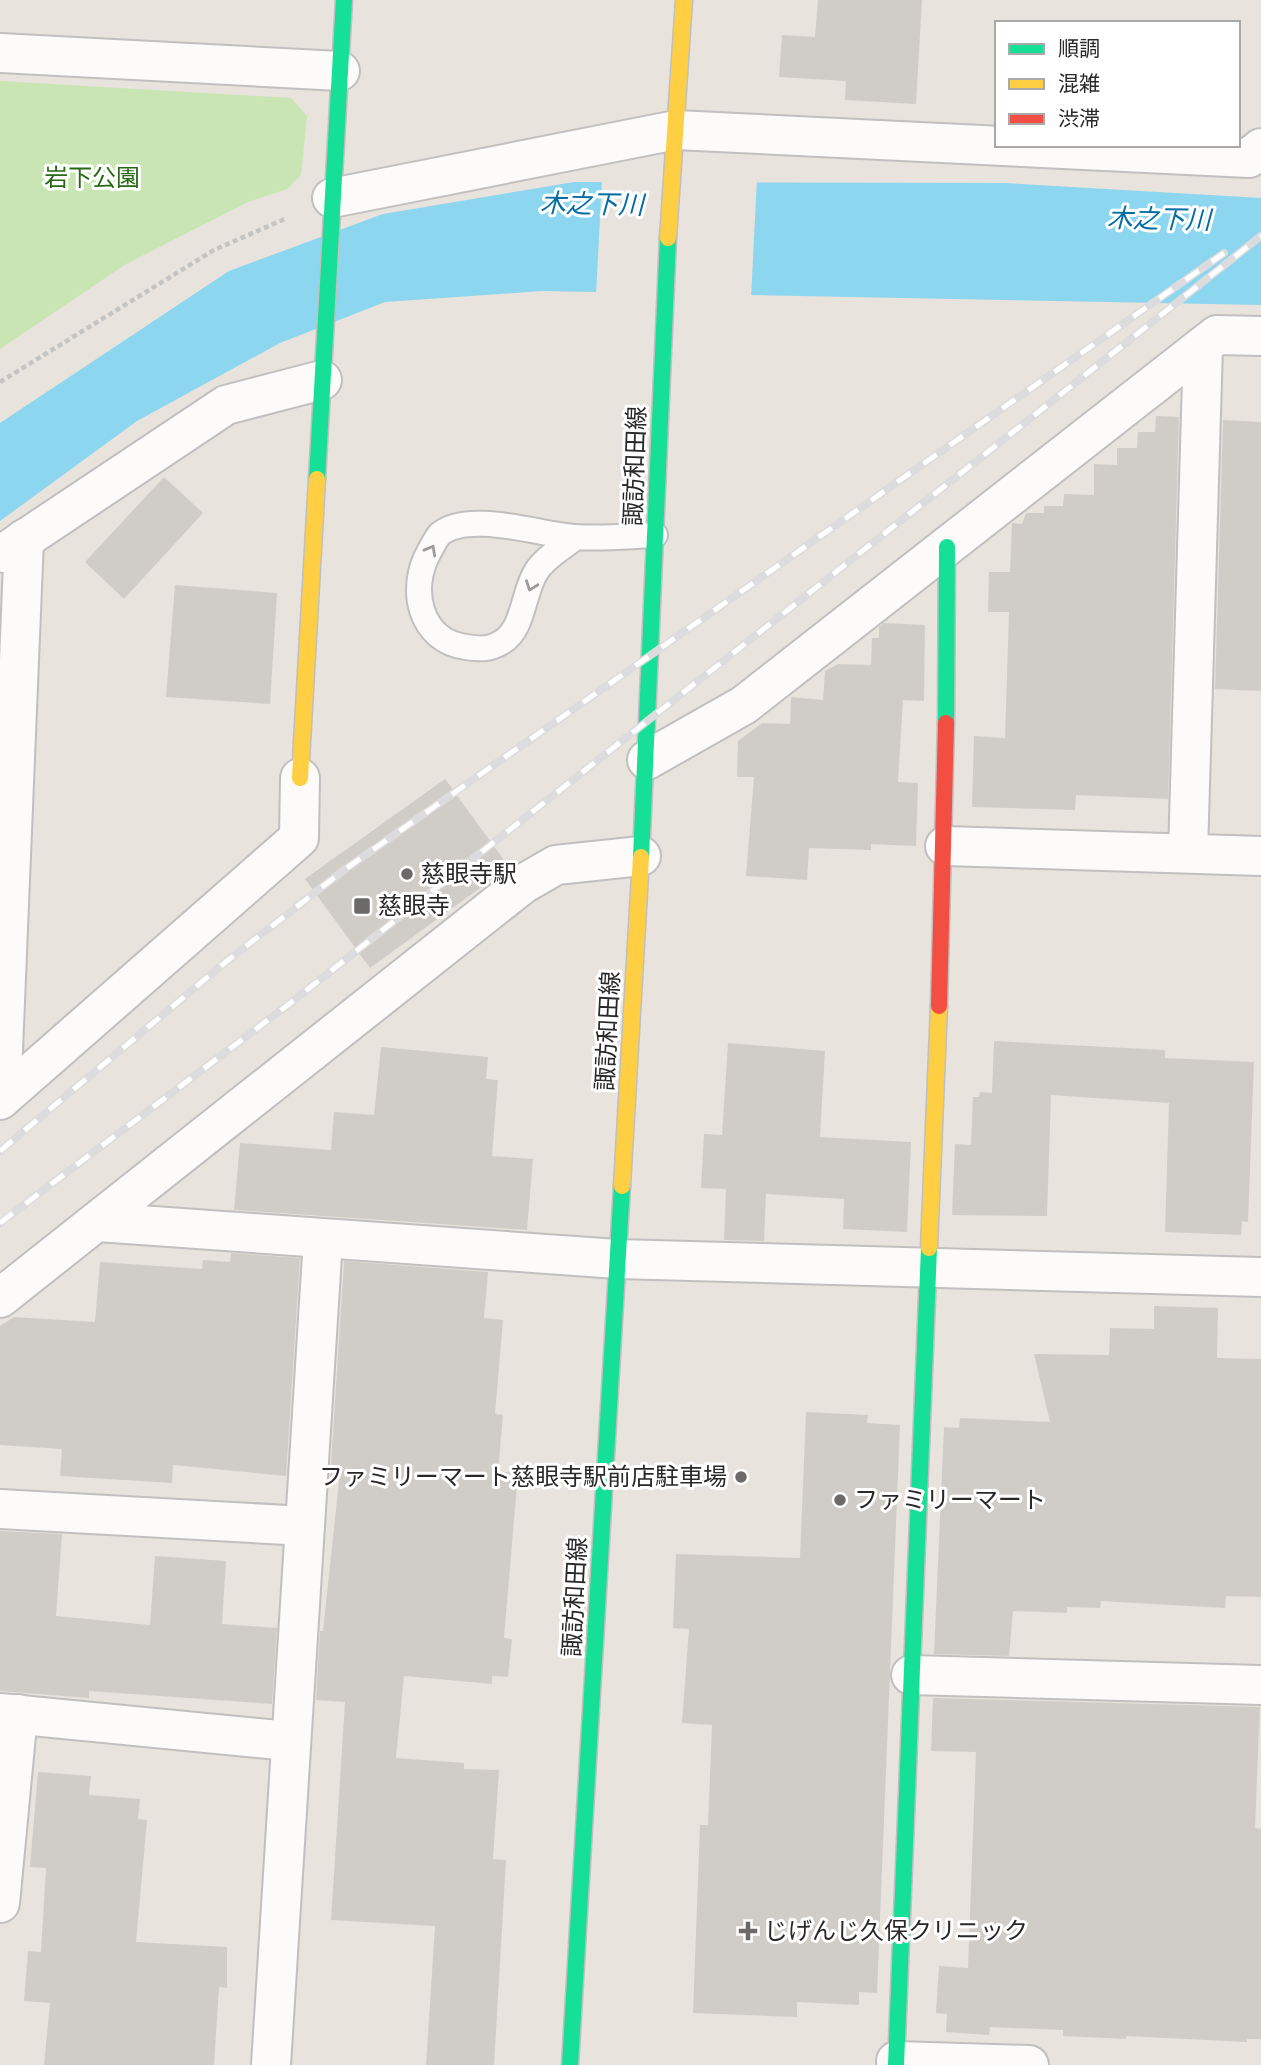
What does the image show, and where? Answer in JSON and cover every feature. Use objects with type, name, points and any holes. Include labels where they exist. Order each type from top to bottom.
[{"type":"street","points":[[0,1099],[299,838],[322,367],[344,0]]},
{"type":"street","name":"諏訪和田線","points":[[570,2065],[647,760],[663,312],[684,0]]},
{"type":"street","points":[[0,53],[340,71]]},
{"type":"street","points":[[331,211],[675,145],[1248,158],[1261,148]]},
{"type":"street","points":[[647,760],[744,705],[1217,335],[1261,336]]},
{"type":"street","points":[[1188,853],[1203,346]]},
{"type":"street","points":[[0,1099],[12,548],[226,405],[322,367]]},
{"type":"street","points":[[947,547],[946,846],[896,2063],[1029,2065]]},
{"type":"street","points":[[946,846],[1261,856]]},
{"type":"street","points":[[0,1298],[523,884],[556,865],[641,856]]},
{"type":"street","points":[[98,1222],[617,1259],[1261,1277]]},
{"type":"street","points":[[271,2065],[289,1741],[323,1240]]},
{"type":"street","points":[[0,1509],[305,1527]]},
{"type":"street","points":[[911,1675],[1261,1685]]},
{"type":"street","points":[[0,1903],[9,1714],[289,1741]]},
{"type":"lane","points":[[576,537],[536,571],[519,620],[504,641],[485,650],[457,646],[435,635],[422,616],[419,590],[425,560],[439,534],[460,524],[576,537],[655,535]]},
{"type":"path","points":[[0,382],[214,250],[331,211]]},
{"type":"green space","name":"岩下公園","points":[[0,81],[291,98],[307,116],[301,175],[287,189],[248,202],[126,264],[0,349]]},
{"type":"water","name":"木之下川","points":[[574,182],[1005,183],[1261,198],[1261,305],[542,291],[385,302],[280,343],[137,421],[0,521],[0,423],[229,271],[383,214]]},
{"type":"pier","points":[[602,179],[757,179],[751,298],[596,295]]},
{"type":"building","points":[[818,0],[922,0],[916,104],[845,100],[846,81],[779,77],[782,35],[815,37]]},
{"type":"building","points":[[1156,416],[1179,417],[1168,799],[1076,795],[1075,810],[972,807],[974,736],[1005,738],[1009,612],[988,612],[989,572],[1010,572],[1012,523],[1022,524],[1026,513],[1044,513],[1044,506],[1063,506],[1064,494],[1094,495],[1094,464],[1117,465],[1117,448],[1137,448],[1138,432],[1155,432]]},
{"type":"building","points":[[1223,420],[1261,422],[1261,691],[1215,689]]},
{"type":"building","points":[[164,477],[203,513],[124,599],[85,562]]},
{"type":"building","points":[[175,585],[277,593],[270,704],[166,697]]},
{"type":"building","points":[[884,623],[925,625],[924,701],[903,700],[898,782],[918,783],[916,846],[871,844],[871,850],[809,848],[807,880],[746,876],[754,777],[737,777],[738,741],[762,723],[790,724],[791,697],[823,700],[825,671],[838,664],[871,665],[872,638],[879,638],[879,627]]},
{"type":"building","name":"慈眼寺駅","points":[[445,779],[509,867],[370,968],[305,879]]},
{"type":"building","points":[[994,1041],[1165,1050],[1165,1058],[1254,1062],[1248,1222],[1242,1221],[1241,1235],[1165,1232],[1169,1103],[1051,1095],[1047,1216],[952,1215],[955,1144],[971,1145],[973,1097],[979,1097],[980,1092],[992,1093]]},
{"type":"building","points":[[728,1043],[825,1051],[820,1137],[911,1142],[907,1232],[843,1229],[844,1199],[766,1194],[764,1241],[724,1240],[726,1189],[701,1188],[704,1134],[722,1135]]},
{"type":"building","points":[[381,1047],[488,1057],[486,1079],[498,1080],[492,1156],[533,1159],[527,1230],[234,1210],[240,1143],[331,1150],[334,1112],[374,1115]]},
{"type":"building","points":[[231,1253],[300,1258],[286,1476],[173,1465],[172,1483],[60,1476],[62,1449],[0,1445],[0,1326],[14,1317],[95,1322],[100,1262],[202,1269],[203,1260],[230,1262]]},
{"type":"building","points":[[344,1261],[488,1272],[484,1318],[503,1320],[495,1414],[503,1415],[498,1471],[518,1473],[504,1638],[512,1639],[508,1677],[492,1676],[492,1684],[404,1676],[396,1758],[464,1763],[464,1769],[499,1770],[493,1859],[506,1860],[494,2065],[426,2065],[435,1926],[331,1920],[345,1702],[316,1700],[320,1631],[323,1631],[339,1481],[330,1480]]},
{"type":"building","points":[[1154,1306],[1218,1308],[1217,1358],[1261,1359],[1261,1597],[1226,1596],[1225,1608],[1101,1601],[1100,1608],[1067,1607],[1067,1613],[1013,1611],[1009,1656],[934,1654],[944,1427],[959,1428],[960,1418],[1050,1422],[1034,1354],[1109,1355],[1110,1328],[1154,1329]]},
{"type":"building","points":[[806,1412],[868,1415],[867,1423],[900,1425],[877,1993],[859,1992],[859,2005],[797,2002],[797,2017],[693,2013],[700,1825],[708,1825],[712,1725],[682,1723],[689,1629],[673,1628],[676,1554],[800,1558]]},
{"type":"building","points":[[0,1531],[62,1534],[56,1616],[150,1625],[155,1556],[226,1561],[222,1624],[277,1628],[272,1704],[89,1691],[89,1698],[0,1691]]},
{"type":"building","points":[[933,1698],[1260,1707],[1255,1828],[1261,1829],[1261,2039],[1247,2039],[1247,2042],[1126,2036],[1126,2039],[1063,2036],[1063,2030],[990,2027],[989,2035],[946,2032],[947,2014],[936,2013],[939,1966],[968,1968],[976,1752],[931,1751]]},
{"type":"building","points":[[38,1772],[91,1776],[89,1795],[140,1799],[138,1819],[147,1820],[136,1942],[227,1947],[227,1988],[219,1987],[214,2065],[44,2065],[50,2003],[24,2001],[28,1951],[41,1952],[46,1868],[30,1867]]},
{"type":"railway","points":[[0,1223],[293,1001],[1261,236]]},
{"type":"railway","points":[[0,1151],[227,961],[344,870],[1224,253]]},
{"type":"traffic: fast","points":[[317,479],[344,0]]},
{"type":"traffic: fast","points":[[641,857],[668,238]]},
{"type":"traffic: fast","points":[[946,723],[947,547]]},
{"type":"traffic: fast","points":[[570,2065],[622,1186]]},
{"type":"traffic: fast","points":[[896,2065],[929,1248]]},
{"type":"traffic: slow","points":[[668,238],[684,0]]},
{"type":"traffic: slow","points":[[300,778],[317,479]]},
{"type":"traffic: slow","points":[[622,1186],[641,857]]},
{"type":"traffic: slow","points":[[929,1248],[939,1006]]},
{"type":"traffic: jam","points":[[939,1006],[946,723]]},
{"type":"place","name":"慈眼寺駅","points":[[407,874]]},
{"type":"place","name":"慈眼寺","points":[[362,906]]},
{"type":"place","name":"ファミリーマート慈眼寺駅前店駐車場","points":[[741,1477]]},
{"type":"place","name":"ファミリーマート","points":[[840,1500]]},
{"type":"place","name":"じげんじ久保クリニック","points":[[748,1931]]}]
